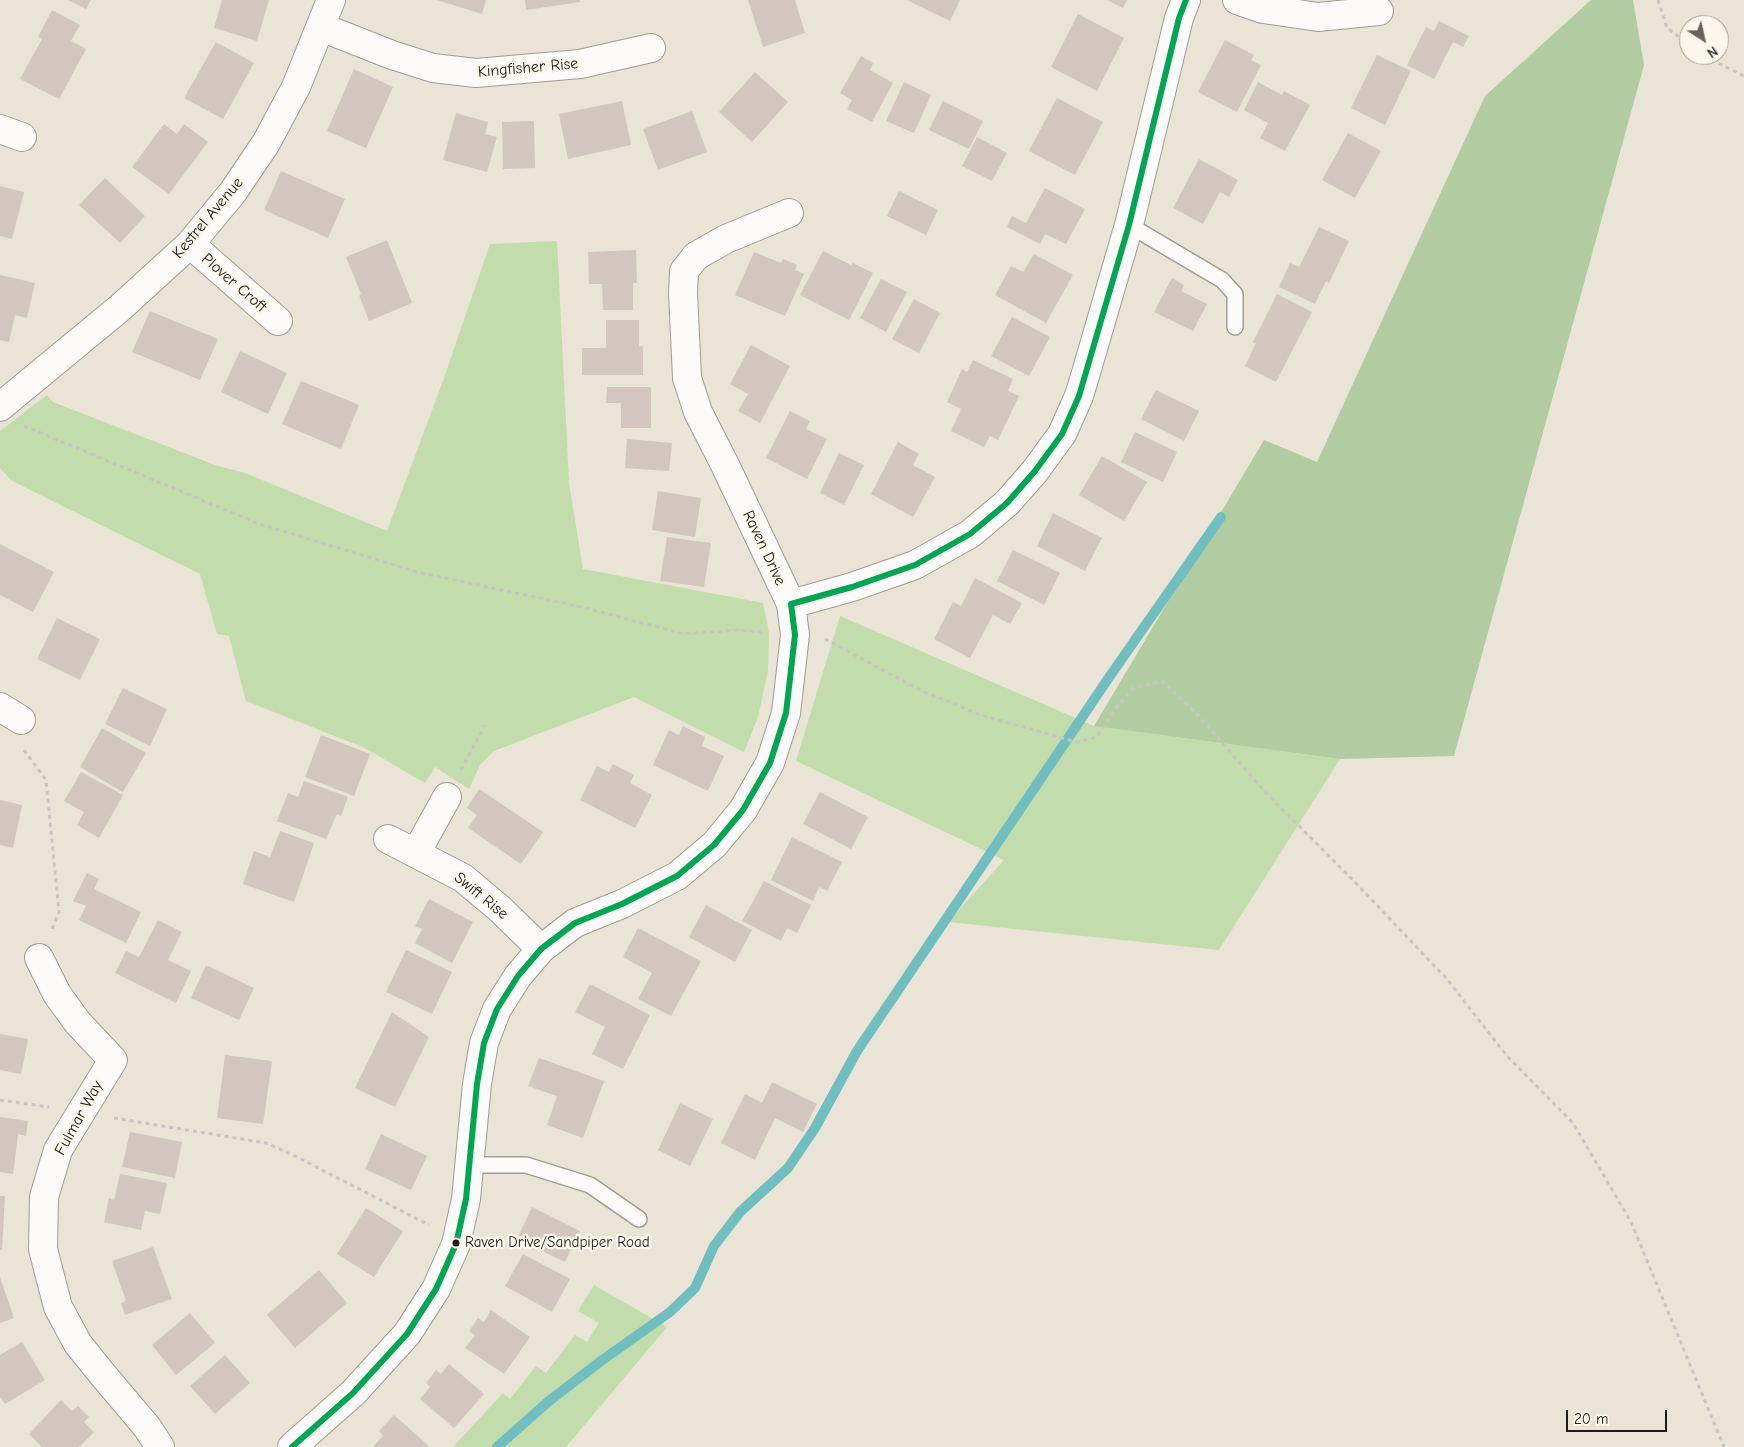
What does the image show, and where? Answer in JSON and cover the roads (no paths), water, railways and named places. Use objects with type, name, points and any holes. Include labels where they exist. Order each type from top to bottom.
[{"type":"street","name":"Kestrel Avenue","points":[[0,407],[121,307],[190,244],[233,192],[266,143],[296,87],[331,0]]},
{"type":"street","points":[[791,604],[852,587],[915,565],[970,534],[1007,503],[1035,471],[1062,434],[1079,396],[1088,366],[1128,225],[1179,18],[1186,0]]},
{"type":"street","points":[[1237,0],[1263,9],[1318,18],[1379,11]]},
{"type":"street","name":"Kingfisher Rise","points":[[321,26],[392,55],[417,63],[434,68],[476,74],[580,64],[651,48]]},
{"type":"street","name":"Raven Drive","points":[[292,1447],[353,1393],[407,1334],[436,1289],[458,1236],[466,1199],[476,1084],[484,1043],[497,1009],[518,976],[541,949],[575,923],[622,904],[676,876],[714,844],[743,810],[770,763],[786,712],[795,634],[791,604],[726,464],[698,412],[687,378],[683,293],[684,272],[696,256],[726,239],[789,213]]},
{"type":"street","name":"Plover Croft","points":[[190,244],[278,321]]},
{"type":"street","points":[[416,853],[447,797]]},
{"type":"street","name":"Swift Rise","points":[[388,839],[464,878],[500,909],[541,949]]},
{"type":"street","name":"Fulmar Way","points":[[39,958],[57,994],[78,1023],[113,1060],[58,1150],[44,1197],[43,1249],[58,1307],[78,1344],[147,1426],[160,1447]]},
{"type":"lane","points":[[1128,225],[1222,280],[1235,294],[1235,327]]},
{"type":"lane","points":[[468,1165],[526,1165],[590,1185],[639,1219]]},
{"type":"waterway","points":[[497,1447],[549,1401],[670,1312],[695,1288],[714,1246],[740,1212],[788,1168],[815,1128],[857,1051],[1112,673],[1221,517]]},
{"type":"place","name":"Raven Drive/Sandpiper Road","points":[[456,1243]]}]
